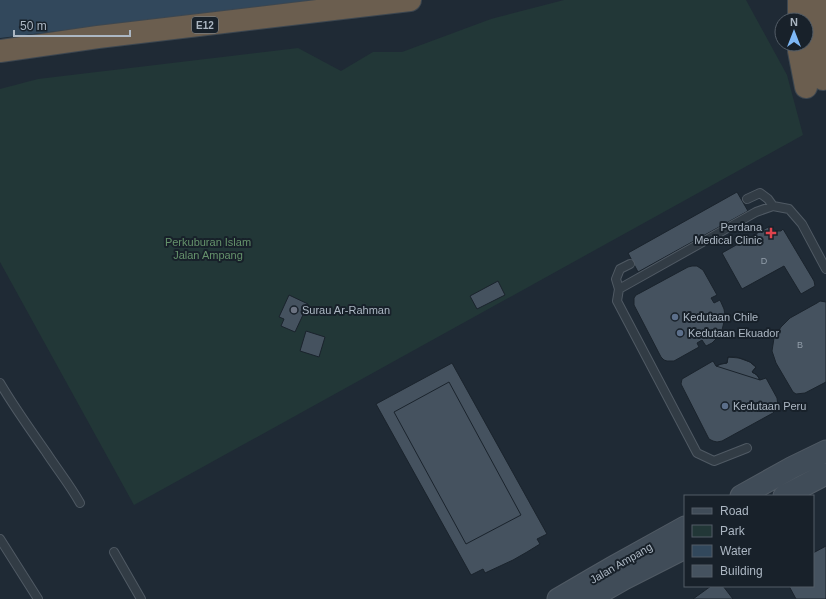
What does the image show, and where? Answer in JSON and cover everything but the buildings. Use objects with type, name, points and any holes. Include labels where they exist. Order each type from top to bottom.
[{"type":"highway","name":"E12","points":[[0,51],[106,36],[410,0]]},
{"type":"highway","points":[[799,0],[799,12]]},
{"type":"highway","points":[[800,52],[815,83],[816,0]]},
{"type":"main road","points":[[743,495],[793,467],[826,451]]},
{"type":"main road","points":[[786,495],[826,474]]},
{"type":"main road","name":"Jalan Ampang","points":[[558,599],[684,528]]},
{"type":"main road","name":"Jalan Ampang","points":[[589,599],[684,549]]},
{"type":"lane","points":[[747,199],[760,193],[768,199],[773,206]]},
{"type":"lane","points":[[619,289],[756,212],[773,206],[789,209],[802,224],[826,270]]},
{"type":"lane","points":[[630,264],[620,269],[616,279],[619,289],[617,301],[697,453],[714,461],[747,448]]},
{"type":"lane","points":[[0,383],[18,413],[80,503]]},
{"type":"lane","points":[[0,539],[38,599]]},
{"type":"lane","points":[[114,552],[142,599]]},
{"type":"green space","name":"Perkuburan Islam Jalan Ampang","points":[[564,0],[746,0],[787,75],[803,135],[134,505],[0,262],[0,89],[38,79],[298,48],[341,71],[373,52],[402,52],[491,19]]},
{"type":"water","points":[[0,0],[315,0],[0,38]]},
{"type":"place","name":"Perdana Medical Clinic","points":[[771,233]]},
{"type":"place","name":"Surau Ar-Rahman","points":[[294,310]]},
{"type":"place","name":"Kedutaan Chile","points":[[675,317]]},
{"type":"place","name":"Kedutaan Ekuador","points":[[680,333]]},
{"type":"place","name":"Kedutaan Peru","points":[[725,406]]}]
